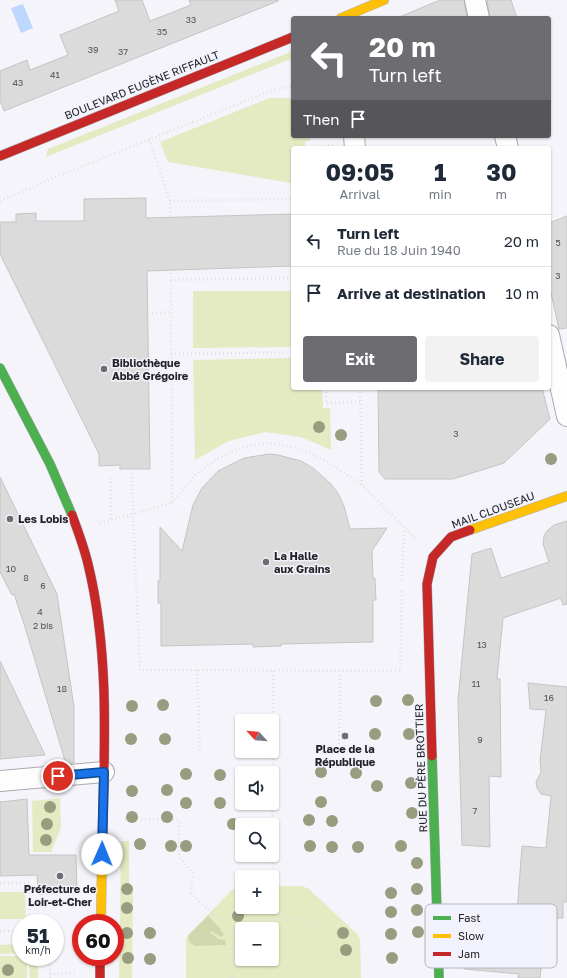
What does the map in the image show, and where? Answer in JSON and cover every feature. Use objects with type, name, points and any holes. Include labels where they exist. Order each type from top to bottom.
[{"type":"street","points":[[346,16],[384,0]]},
{"type":"street","points":[[475,0],[479,16]]},
{"type":"street","name":"BOULEVARD EUGÈNE RIFFAULT","points":[[0,156],[291,38]]},
{"type":"street","points":[[551,344],[566,409]]},
{"type":"street","points":[[0,368],[53,472],[67,503],[88,563],[101,633],[104,772],[101,914]]},
{"type":"street","name":"MAIL CLOUSEAU","points":[[433,557],[451,537],[567,496]]},
{"type":"street","name":"RUE DU PÈRE BROTTIER","points":[[433,557],[427,584],[437,904]]},
{"type":"street","points":[[0,782],[104,772]]},
{"type":"street","points":[[100,966],[100,978]]},
{"type":"street","name":"RUE DU PÈRE BROTTIER","points":[[439,968],[439,978]]},
{"type":"path","points":[[0,201],[149,139],[270,91],[291,86]]},
{"type":"path","points":[[149,139],[170,201],[170,217]]},
{"type":"path","points":[[170,201],[291,199]]},
{"type":"path","points":[[171,270],[172,503]]},
{"type":"path","points":[[171,280],[291,278]]},
{"type":"path","points":[[148,313],[171,312]]},
{"type":"path","points":[[171,354],[291,352]]},
{"type":"path","points":[[326,390],[326,403],[361,402]]},
{"type":"path","points":[[360,390],[362,485]]},
{"type":"path","points":[[94,524],[172,503],[195,476],[217,459],[243,447],[269,443],[298,448],[326,461],[362,485],[433,557]]},
{"type":"path","points":[[132,469],[140,670],[340,672],[400,671],[404,528]]},
{"type":"path","points":[[111,476],[111,519]]},
{"type":"path","points":[[197,670],[200,753]]},
{"type":"path","points":[[272,920],[273,671]]},
{"type":"path","points":[[339,752],[340,672]]},
{"type":"path","points":[[123,819],[179,820],[179,857],[193,873],[191,893],[235,935]]},
{"type":"path","points":[[0,883],[30,883],[30,914]]},
{"type":"path","points":[[248,922],[303,920],[313,926],[321,934],[331,962],[331,978]]},
{"type":"path","points":[[0,931],[12,931]]},
{"type":"path","points":[[232,978],[231,952],[235,940]]},
{"type":"path","points":[[267,966],[280,978]]},
{"type":"path","points":[[50,976],[78,972]]},
{"type":"green space","points":[[291,52],[291,59],[46,157],[48,149]]},
{"type":"green space","points":[[270,98],[291,98],[291,138],[310,138],[309,141],[306,141],[305,146],[291,146],[291,183],[168,162],[160,142]]},
{"type":"green space","points":[[193,291],[291,291],[291,347],[193,348]]},
{"type":"green space","points":[[291,358],[291,390],[322,390],[323,408],[330,408],[331,450],[301,437],[265,432],[229,441],[195,460],[193,360]]},
{"type":"green space","points":[[60,798],[61,828],[51,852],[33,852],[32,801]]},
{"type":"green space","points":[[121,841],[129,841],[129,892],[133,892],[132,978],[119,978],[119,966],[124,966],[124,914],[120,914]]},
{"type":"green space","points":[[279,886],[302,886],[309,889],[357,934],[360,939],[361,978],[186,978],[186,940],[188,935],[235,889],[235,914],[279,914]]},
{"type":"green space","points":[[0,892],[25,892],[26,914],[12,914],[12,919],[0,919]]},
{"type":"green space","points":[[208,916],[219,927],[224,935],[221,937],[211,931],[210,933],[219,939],[225,940],[226,945],[195,946],[190,943],[188,939],[189,935]]},
{"type":"green space","points":[[12,944],[12,953],[0,954],[0,945]]},
{"type":"green space","points":[[0,956],[12,956],[12,966],[27,966],[27,978],[0,978]]},
{"type":"green space","points":[[29,966],[37,966],[38,978],[30,978]]},
{"type":"water","points":[[23,4],[33,28],[21,33],[11,8]]},
{"type":"building","points":[[115,0],[142,0],[150,21],[191,5],[189,0],[278,1],[4,111],[0,100],[0,71],[27,60],[30,70],[68,55],[60,35],[119,11]]},
{"type":"building","points":[[440,0],[464,0],[467,16],[402,16]]},
{"type":"building","points":[[487,0],[511,0],[516,16],[490,16]]},
{"type":"building","name":"Bibliothèque Abbé Grégoire","points":[[146,198],[146,218],[291,214],[291,266],[147,271],[150,469],[120,469],[120,465],[99,466],[99,454],[0,254],[0,222],[16,222],[16,214],[36,213],[36,221],[84,221],[84,199]]},
{"type":"building","points":[[567,216],[567,328],[559,329],[551,293],[551,222]]},
{"type":"building","points":[[378,390],[543,390],[550,419],[504,463],[453,479],[385,479],[379,472]]},
{"type":"building","name":"La Halle aux Grains","points":[[269,454],[301,461],[313,468],[330,483],[338,493],[344,506],[350,529],[387,528],[372,551],[373,579],[375,578],[376,600],[373,600],[373,642],[281,644],[281,646],[253,647],[253,644],[161,646],[161,603],[158,603],[158,581],[160,581],[160,527],[182,551],[193,505],[202,488],[218,471],[244,458]]},
{"type":"building","points":[[0,477],[57,594],[74,707],[74,763],[66,764],[14,594],[12,595],[0,572]]},
{"type":"building","points":[[567,521],[567,604],[563,605],[561,598],[503,618],[497,679],[500,679],[501,777],[489,776],[490,847],[462,845],[458,700],[472,554],[491,548],[501,578],[549,562],[543,544],[544,536],[554,525]]},
{"type":"building","points":[[0,661],[45,755],[0,759]]},
{"type":"building","points":[[528,683],[567,687],[567,902],[563,902],[563,918],[557,918],[557,904],[518,904],[522,846],[546,848],[551,796],[541,794],[537,788],[536,782],[541,772],[540,761],[546,710],[530,709]]},
{"type":"building","points":[[27,799],[29,855],[76,855],[77,893],[38,894],[37,875],[0,876],[0,802]]},
{"type":"building","points":[[541,968],[540,978],[518,978],[519,974],[464,969]]},
{"type":"traffic: fast","points":[[0,368],[50,464],[72,515]]},
{"type":"traffic: fast","points":[[432,756],[437,904]]},
{"type":"traffic: fast","points":[[439,968],[439,978]]},
{"type":"traffic: slow","points":[[346,16],[384,0]]},
{"type":"traffic: slow","points":[[470,530],[567,496]]},
{"type":"traffic: slow","points":[[101,914],[102,854]]},
{"type":"traffic: jam","points":[[0,156],[291,38]]},
{"type":"traffic: jam","points":[[72,515],[88,564],[100,635],[103,672],[105,745],[102,854]]},
{"type":"traffic: jam","points":[[432,756],[427,584],[433,557],[451,537],[470,530]]},
{"type":"traffic: jam","points":[[100,966],[100,978]]},
{"type":"place","name":"Bibliothèque Abbé Grégoire","points":[[104,369]]},
{"type":"place","name":"Les Lobis","points":[[10,519]]},
{"type":"place","name":"La Halle aux Grains","points":[[266,562]]},
{"type":"place","name":"Place de la République","points":[[345,736]]},
{"type":"place","name":"Préfecture de Loir-et-Cher","points":[[60,876]]},
{"type":"route","points":[[58,776],[104,772],[102,854]]}]
